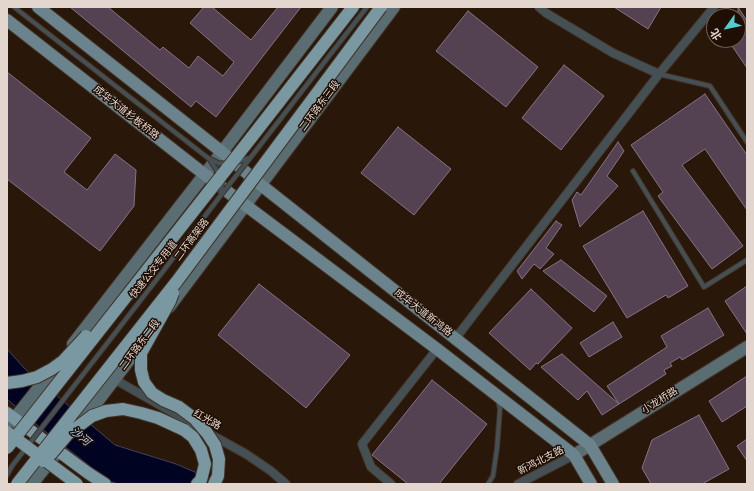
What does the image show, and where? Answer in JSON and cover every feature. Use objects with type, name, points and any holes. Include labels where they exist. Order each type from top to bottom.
[{"type":"highway","name":"二环高架路","points":[[7,448],[156,261],[353,7]]},
{"type":"highway","name":"二环高架路","points":[[19,481],[177,281],[381,7]]},
{"type":"highway","points":[[177,281],[170,301],[141,353],[141,370],[144,382],[152,394],[179,407],[195,419],[215,445],[219,459],[218,476],[214,484]]},
{"type":"highway","points":[[7,383],[37,377],[52,370],[64,361],[82,340],[116,310]]},
{"type":"highway","points":[[19,481],[52,453],[68,434],[92,416],[106,411],[123,409],[141,413],[164,421],[184,430],[193,438],[201,450],[205,464],[201,480],[197,484]]},
{"type":"highway","points":[[8,424],[77,484]]},
{"type":"highway","points":[[8,424],[105,484]]},
{"type":"main road","points":[[38,7],[222,152]]},
{"type":"main road","points":[[8,424],[50,374],[332,7]]},
{"type":"main road","name":"二环路东三段","points":[[246,204],[394,7]]},
{"type":"main road","name":"成华大道杉板桥路","points":[[7,20],[204,174],[246,204]]},
{"type":"main road","name":"成华大道新鸿路","points":[[222,152],[261,185],[590,445],[613,484]]},
{"type":"main road","name":"成华大道新鸿路","points":[[246,204],[574,455],[591,484]]},
{"type":"main road","name":"二环路东二段","points":[[32,484],[92,408],[246,204]]},
{"type":"main road","name":"小龙桥路","points":[[574,455],[747,347]]},
{"type":"street","points":[[539,7],[546,13],[613,53],[659,74]]},
{"type":"street","points":[[455,338],[659,74],[714,7]]},
{"type":"street","points":[[391,484],[371,467],[362,444],[437,350]]},
{"type":"street","name":"红光路","points":[[114,379],[246,454],[271,471],[286,484]]},
{"type":"street","name":"新鸿北支路","points":[[518,484],[574,455]]},
{"type":"street","points":[[52,459],[83,484]]},
{"type":"lane","points":[[14,7],[208,158],[218,163],[229,164],[241,162],[251,157]]},
{"type":"lane","name":"快速公交专用道","points":[[12,466],[367,7]]},
{"type":"lane","points":[[659,74],[710,86],[747,142]]},
{"type":"lane","points":[[208,158],[220,174],[222,195]]},
{"type":"lane","points":[[633,171],[704,287],[747,260]]},
{"type":"lane","points":[[488,484],[493,476],[497,448],[500,409],[496,395]]},
{"type":"lane","points":[[7,471],[12,466]]},
{"type":"lane","points":[[7,475],[12,466]]},
{"type":"water","name":"沙河","points":[[7,349],[24,368],[115,445],[176,464],[223,484],[118,484],[109,481],[37,425],[7,399]]},
{"type":"building","points":[[70,7],[108,7],[160,50],[163,47],[189,68],[198,56],[223,76],[234,62],[190,23],[204,7],[212,7],[251,40],[278,7],[301,7],[216,117],[196,101],[191,107]]},
{"type":"building","points":[[614,7],[661,7],[648,29]]},
{"type":"building","points":[[468,11],[538,67],[506,107],[436,51]]},
{"type":"building","points":[[746,19],[747,21],[747,68],[733,48],[746,48]]},
{"type":"building","points":[[564,65],[604,96],[561,150],[522,118]]},
{"type":"building","points":[[7,72],[91,138],[64,172],[87,190],[115,154],[136,170],[134,206],[100,251],[7,179]]},
{"type":"building","points":[[705,94],[747,155],[747,210],[705,149],[682,165],[743,246],[712,269],[658,196],[663,192],[631,145]]},
{"type":"building","points":[[398,127],[451,169],[414,215],[361,173]]},
{"type":"building","points":[[618,142],[624,151],[607,176],[618,186],[580,227],[572,200],[577,192],[581,195]]},
{"type":"building","points":[[643,211],[688,286],[668,298],[666,295],[627,318],[583,246]]},
{"type":"building","points":[[556,221],[562,225],[546,248],[554,254],[540,269],[534,264],[522,279],[517,271]]},
{"type":"building","points":[[561,260],[607,296],[594,312],[543,271]]},
{"type":"building","points":[[259,284],[350,355],[306,408],[218,335]]},
{"type":"building","points":[[747,286],[747,334],[725,301]]},
{"type":"building","points":[[531,289],[572,328],[538,364],[536,363],[530,370],[489,333]]},
{"type":"building","points":[[708,308],[724,335],[682,360],[680,357],[670,363],[672,366],[664,370],[666,374],[619,404],[607,386],[667,347],[661,336]]},
{"type":"building","points":[[613,322],[622,337],[589,357],[580,343]]},
{"type":"building","points":[[562,354],[619,404],[602,415],[587,391],[578,400],[541,367]]},
{"type":"building","points":[[747,376],[747,406],[722,422],[709,401]]},
{"type":"building","points":[[432,380],[487,424],[439,484],[408,484],[372,455]]},
{"type":"building","points":[[699,415],[729,469],[702,484],[651,484],[642,468],[652,440]]},
{"type":"building","points":[[747,439],[747,461],[737,446]]}]
